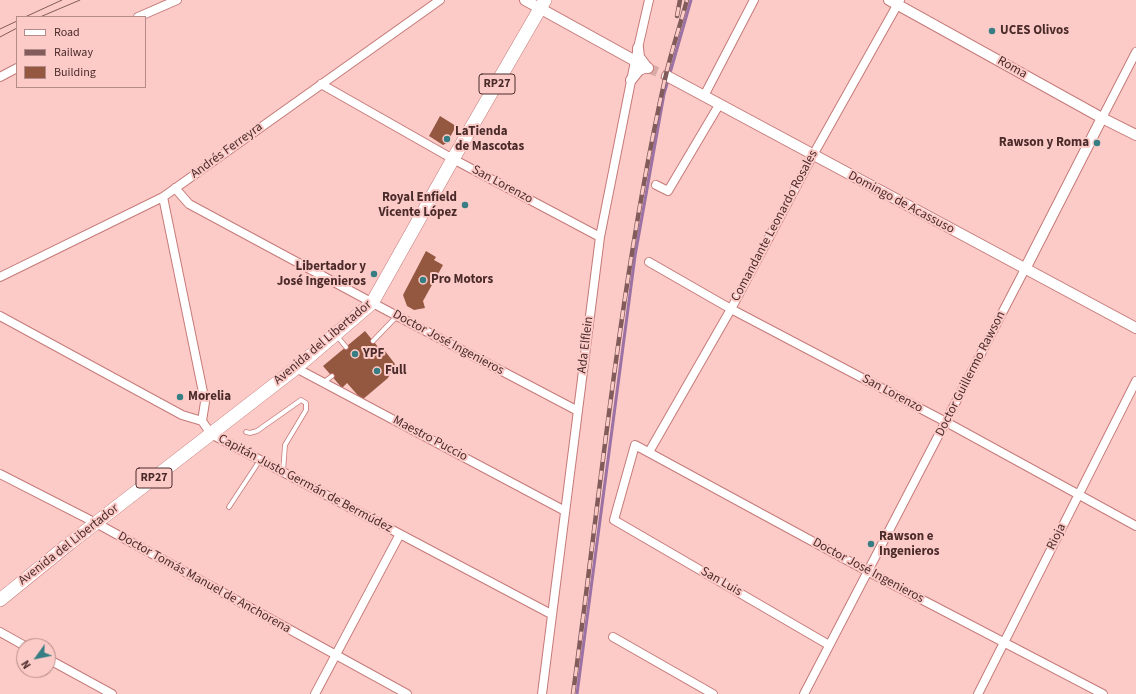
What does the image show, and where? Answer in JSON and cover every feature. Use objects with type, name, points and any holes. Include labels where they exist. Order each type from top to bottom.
[{"type":"main road","name":"Avenida del Libertador","points":[[0,600],[96,523],[296,368],[372,303],[543,4]]},
{"type":"street","points":[[140,16],[177,0]]},
{"type":"street","name":"Andrés Ferreyra","points":[[0,277],[163,196],[440,0]]},
{"type":"street","points":[[525,0],[543,4],[647,67]]},
{"type":"street","name":"Ada Elflein","points":[[542,694],[600,237],[631,80],[649,0]]},
{"type":"street","points":[[704,96],[754,0]]},
{"type":"street","name":"Roma","points":[[896,2],[1102,118],[1136,135]]},
{"type":"street","name":"Comandante Leonardo Rosales","points":[[649,452],[731,309],[896,2]]},
{"type":"street","points":[[638,48],[639,58],[647,67]]},
{"type":"street","name":"Doctor Guillermo Rawson","points":[[804,694],[1136,52]]},
{"type":"street","points":[[631,80],[639,70],[647,67]]},
{"type":"street","points":[[0,76],[16,68]]},
{"type":"street","name":"Domingo de Acassuso","points":[[667,76],[1136,328]]},
{"type":"street","name":"San Lorenzo","points":[[321,84],[453,159],[600,237]]},
{"type":"street","points":[[656,185],[668,191],[718,104]]},
{"type":"street","name":"Doctor José Ingenieros","points":[[175,188],[189,204],[372,303],[578,410]]},
{"type":"street","points":[[0,316],[182,415],[202,421],[205,402],[163,196]]},
{"type":"street","name":"San Lorenzo","points":[[649,262],[731,309],[946,422],[1136,526]]},
{"type":"street","name":"Maestro Puccio","points":[[296,368],[565,511]]},
{"type":"street","name":"Rioja","points":[[978,694],[1005,643],[1077,495],[1136,381]]},
{"type":"street","name":"Capitán Justo Germán de Bermúdez","points":[[202,421],[211,434],[551,614]]},
{"type":"street","name":"Doctor José Ingenieros","points":[[614,520],[635,445],[867,571],[1103,694]]},
{"type":"street","name":"Doctor Tomás Manuel de Anchorena","points":[[0,474],[96,523],[335,656],[407,694]]},
{"type":"street","name":"San Luis","points":[[614,520],[829,645]]},
{"type":"street","points":[[315,694],[400,534]]},
{"type":"street","points":[[0,632],[16,641]]},
{"type":"street","points":[[613,637],[713,694]]},
{"type":"street","points":[[56,662],[112,694]]},
{"type":"lane","points":[[373,341],[397,316]]},
{"type":"lane","points":[[336,334],[346,347]]},
{"type":"lane","points":[[323,382],[332,376]]},
{"type":"lane","points":[[246,432],[250,433],[257,431],[301,400],[306,403],[306,410],[285,445],[283,472]]},
{"type":"lane","points":[[229,507],[260,459]]},
{"type":"building","points":[[440,116],[456,126],[447,143],[443,145],[429,136]]},
{"type":"building","name":"Pro Motors","points":[[426,251],[436,257],[434,260],[443,265],[423,301],[425,308],[414,310],[407,306],[403,295]]},
{"type":"building","points":[[365,331],[383,353],[385,351],[395,364],[388,378],[362,400],[347,383],[342,388],[323,366]]},
{"type":"waterway","points":[[577,694],[635,256],[664,94],[691,0]]},
{"type":"tunnel","points":[[648,68],[667,76]]},
{"type":"tram line","points":[[27,16],[62,0]]},
{"type":"tram line","points":[[42,16],[80,0]]},
{"type":"tram line","points":[[0,29],[16,21]]},
{"type":"tram line","points":[[0,37],[16,29]]},
{"type":"railway","points":[[677,16],[680,0]]},
{"type":"railway","points":[[573,694],[623,308],[649,155],[665,79],[687,0]]},
{"type":"place","name":"UCES Olivos","points":[[992,31]]},
{"type":"place","name":"LaTienda de Mascotas","points":[[447,139]]},
{"type":"place","name":"Rawson y Roma","points":[[1097,143]]},
{"type":"place","name":"Royal Enfield Vicente López","points":[[465,205]]},
{"type":"place","name":"Libertador y José Ingenieros","points":[[374,274]]},
{"type":"place","name":"Pro Motors","points":[[423,280]]},
{"type":"place","name":"YPF","points":[[355,354]]},
{"type":"place","name":"Full","points":[[377,371]]},
{"type":"place","name":"Morelia","points":[[180,397]]},
{"type":"place","name":"Rawson e Ingenieros","points":[[871,544]]}]
